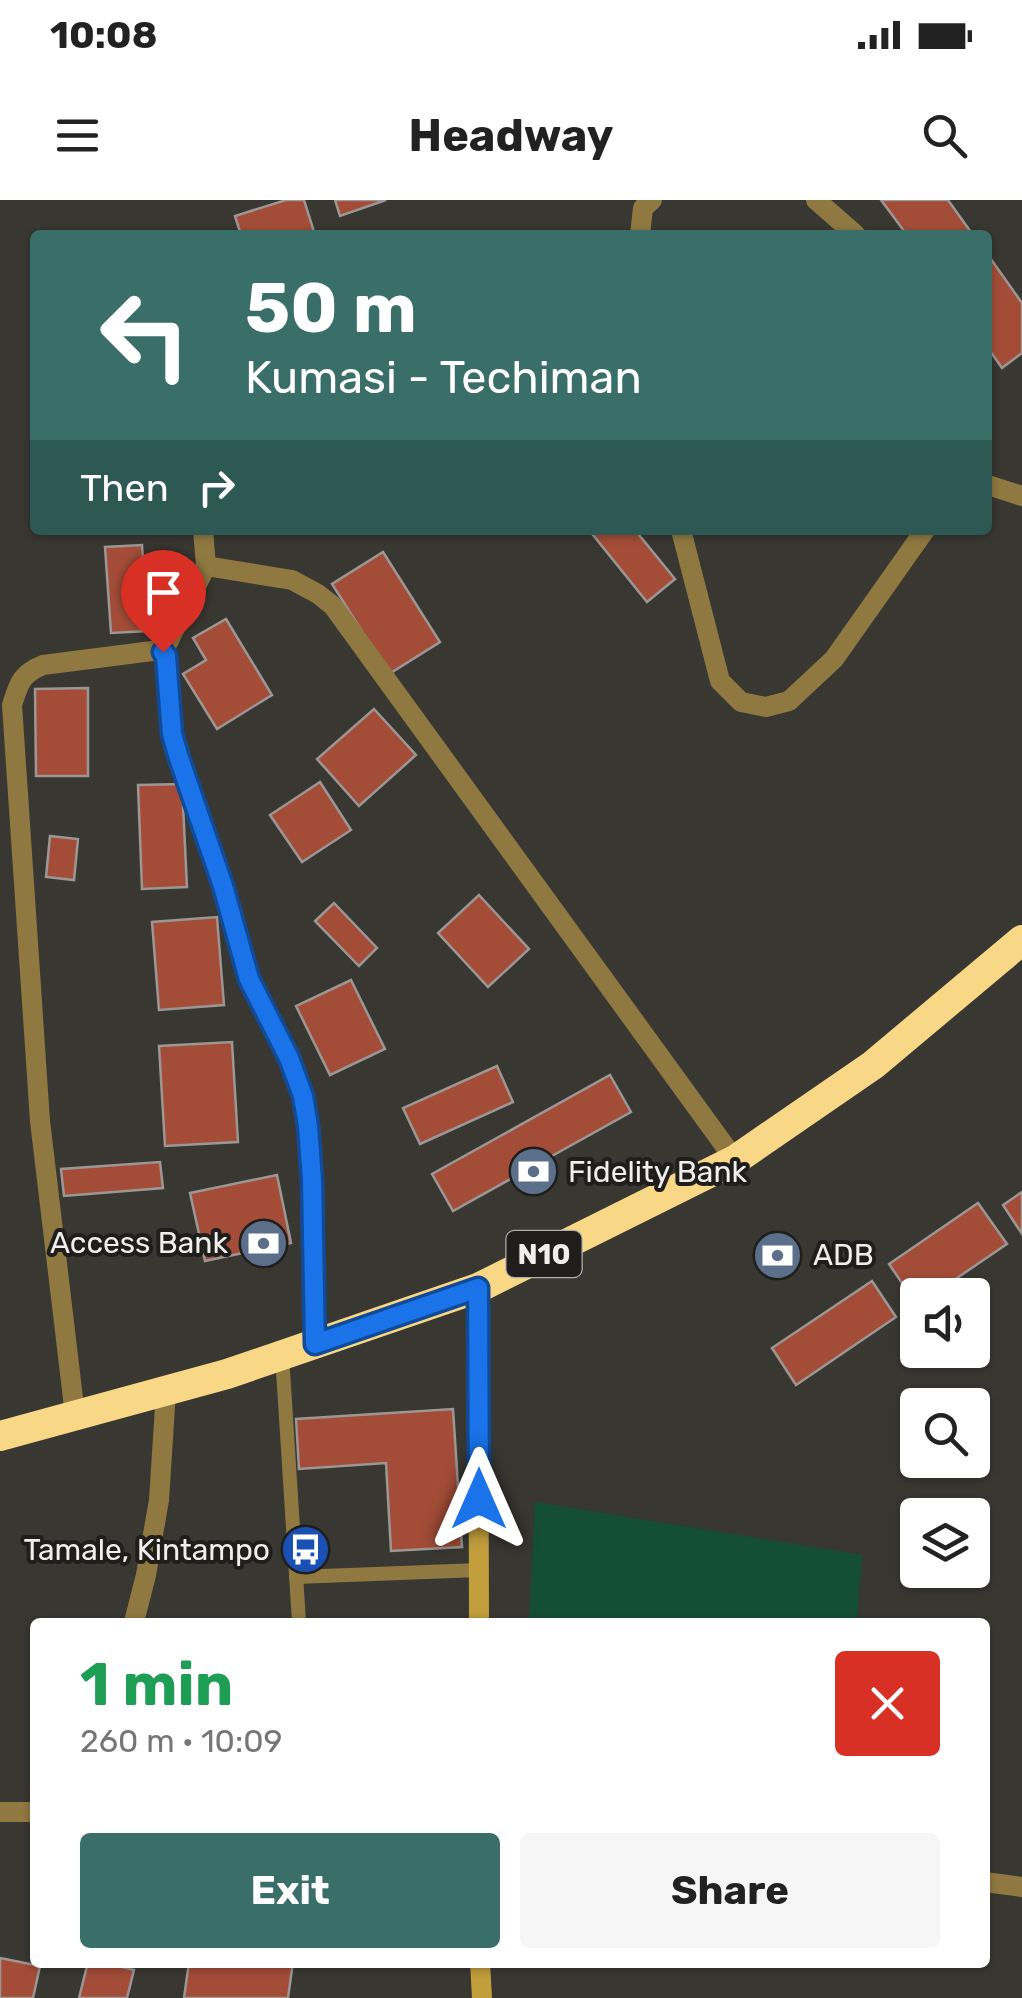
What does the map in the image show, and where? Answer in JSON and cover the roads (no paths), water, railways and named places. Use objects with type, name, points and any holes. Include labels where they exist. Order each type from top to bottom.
[{"type":"highway","name":"N10","points":[[0,1436],[227,1374],[478,1288],[735,1160],[873,1065],[1022,940]]},
{"type":"street","points":[[641,230],[643,208],[652,200]]},
{"type":"street","points":[[816,200],[850,230]]},
{"type":"street","points":[[992,486],[1022,496]]},
{"type":"street","points":[[163,652],[206,566],[203,535]]},
{"type":"street","points":[[682,535],[720,681],[741,702],[766,707],[789,701],[834,659],[921,535]]},
{"type":"street","points":[[206,566],[292,580],[333,606],[735,1160]]},
{"type":"street","points":[[74,1416],[40,1120],[12,705],[18,684],[29,671],[44,666],[160,650],[166,656],[172,734],[223,886],[249,979],[289,1058],[303,1096],[312,1180],[315,1344]]},
{"type":"street","points":[[478,1288],[479,1618]]},
{"type":"street","points":[[135,1618],[159,1500],[166,1391]]},
{"type":"street","points":[[0,1812],[30,1812]]},
{"type":"street","points":[[990,1883],[1022,1887]]},
{"type":"street","points":[[480,1968],[482,1998]]},
{"type":"lane","points":[[282,1355],[299,1618]]},
{"type":"lane","points":[[296,1577],[479,1570]]},
{"type":"place","name":"Fidelity Bank","points":[[533,1172]]},
{"type":"place","name":"Access Bank","points":[[263,1243]]},
{"type":"place","name":"ADB","points":[[778,1255]]},
{"type":"place","name":"Tamale, Kintampo","points":[[305,1550]]}]
